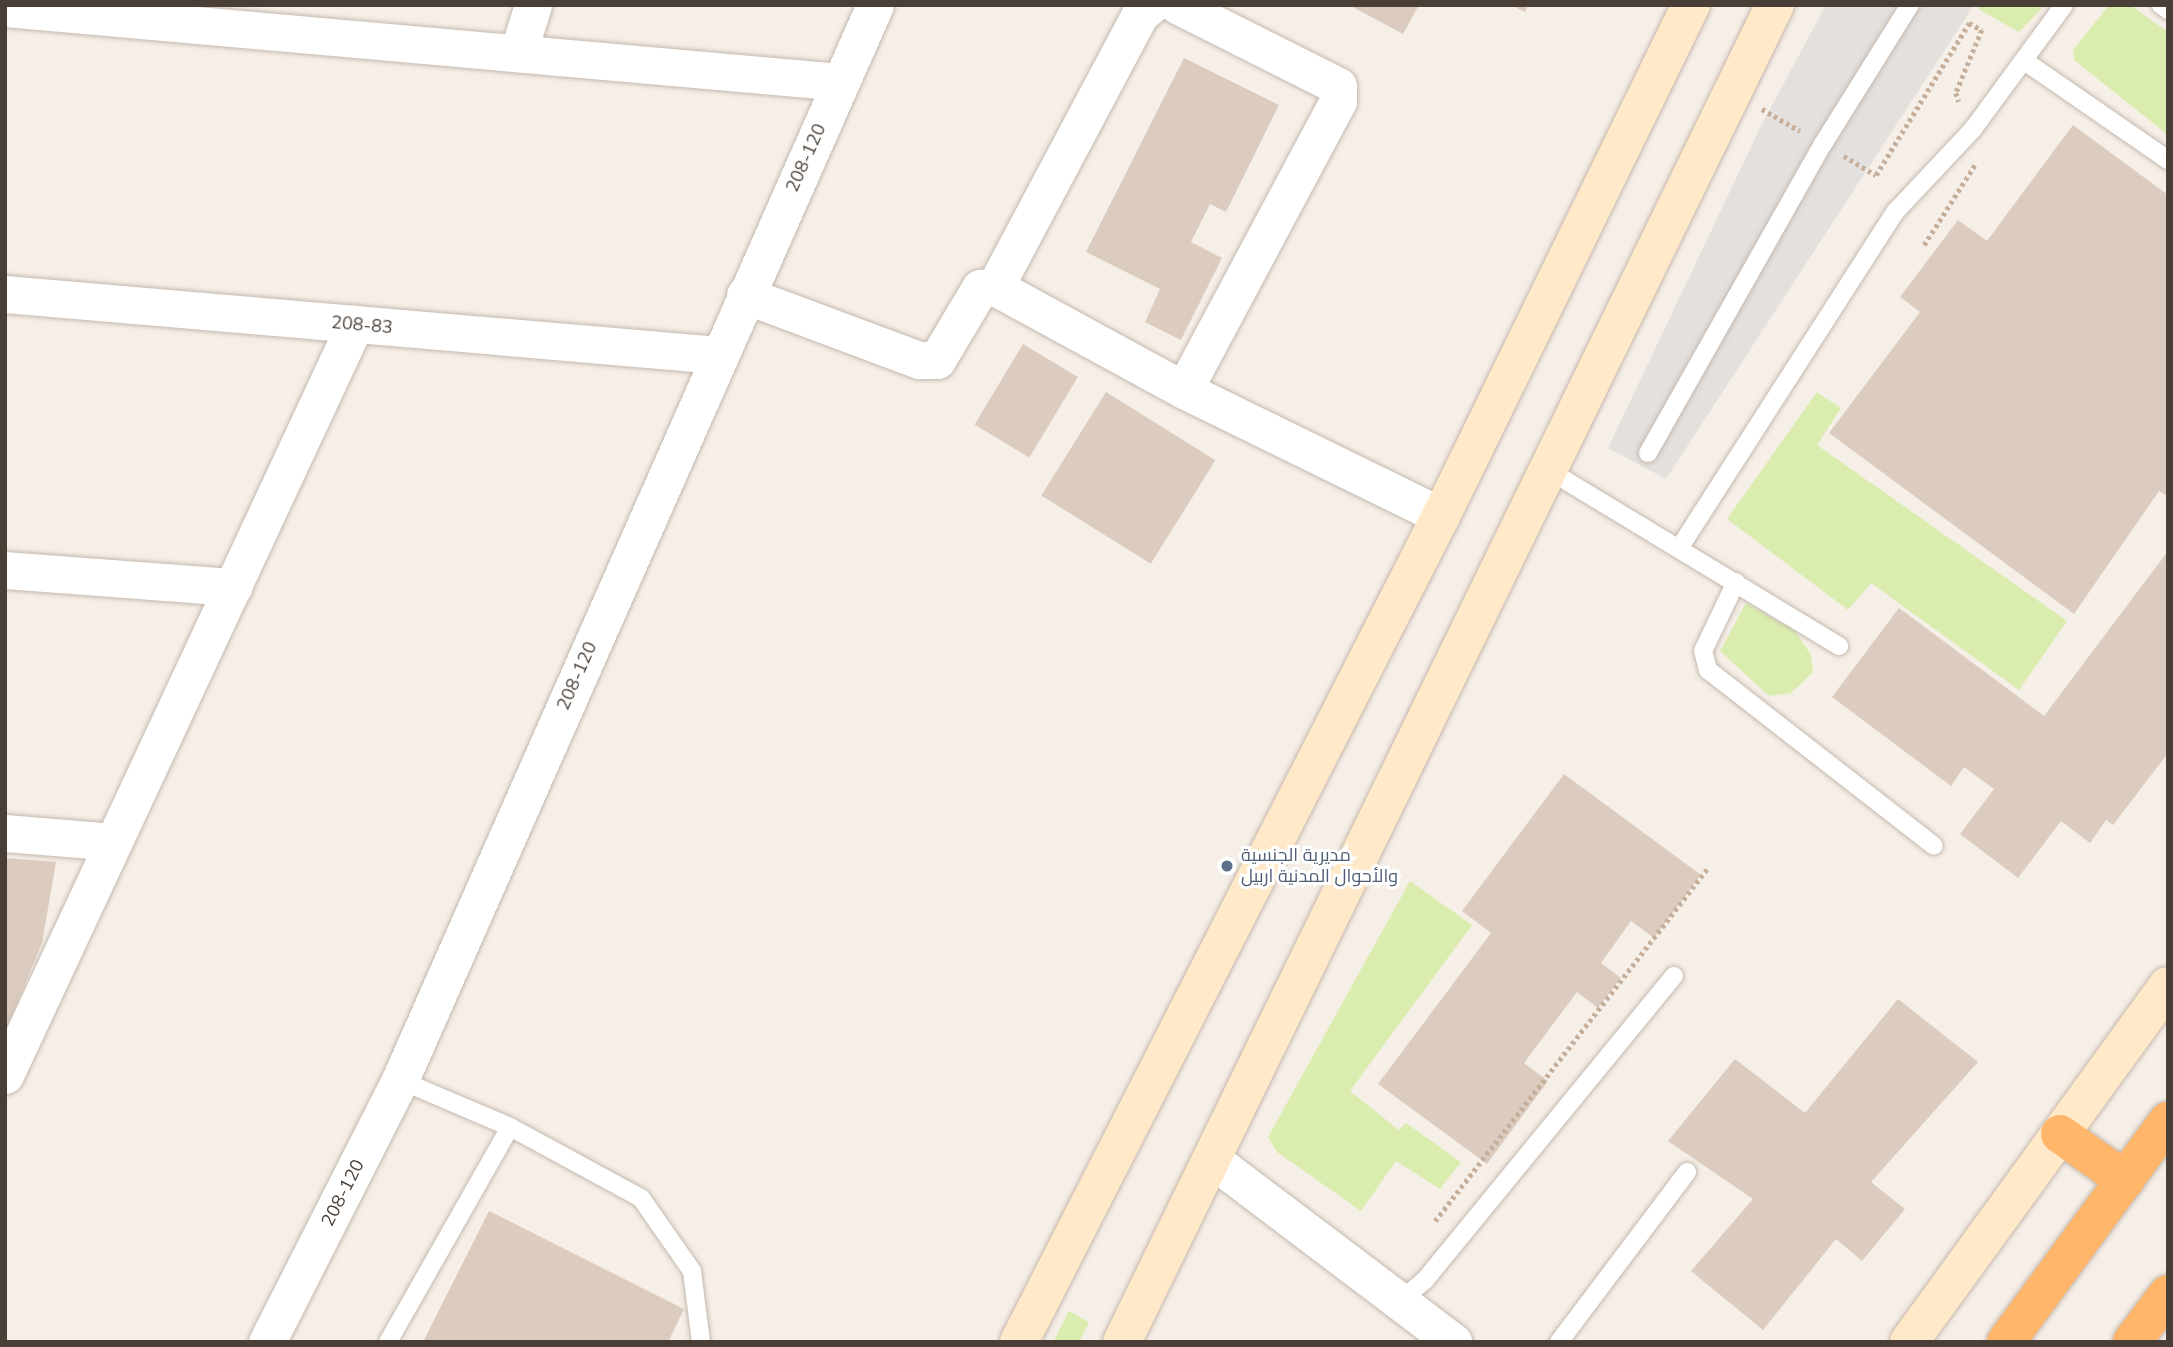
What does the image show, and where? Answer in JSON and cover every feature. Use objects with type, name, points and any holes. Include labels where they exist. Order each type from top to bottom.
[{"type":"highway","points":[[2006,1342],[2168,1121]]},
{"type":"highway","points":[[2060,1134],[2125,1180]]},
{"type":"highway","points":[[2132,1342],[2168,1294]]},
{"type":"main road","points":[[1019,1342],[1441,516],[1691,5]]},
{"type":"main road","points":[[1122,1342],[1214,1161],[1774,5]]},
{"type":"main road","points":[[1909,1342],[2168,986]]},
{"type":"street","points":[[518,53],[533,5]]},
{"type":"street","name":"208-120","points":[[267,1342],[400,1080],[718,355],[875,5]]},
{"type":"street","points":[[995,287],[1140,14],[1151,5]]},
{"type":"street","points":[[1177,5],[1338,86],[1338,101],[1184,390]]},
{"type":"street","points":[[5,8],[840,82]]},
{"type":"street","points":[[745,295],[919,360],[937,360],[980,288],[995,287],[1184,390],[1441,516]]},
{"type":"street","name":"208-83","points":[[5,294],[718,355]]},
{"type":"street","points":[[5,1076],[355,324]]},
{"type":"street","points":[[5,570],[233,587]]},
{"type":"street","points":[[5,833],[114,842]]},
{"type":"street","points":[[1214,1161],[1453,1342]]},
{"type":"lane","points":[[1648,453],[1823,144],[1910,5]]},
{"type":"lane","points":[[1680,547],[1896,211],[1973,129],[2026,62],[2064,5]]},
{"type":"lane","points":[[2161,5],[2168,10]]},
{"type":"lane","points":[[2026,62],[2168,160]]},
{"type":"lane","points":[[1550,471],[1680,547],[1839,646]]},
{"type":"lane","points":[[1736,582],[1703,651],[1708,670],[1934,846]]},
{"type":"lane","points":[[1399,1301],[1425,1280],[1674,976]]},
{"type":"lane","points":[[400,1080],[510,1127],[641,1198],[692,1271],[701,1342]]},
{"type":"lane","points":[[388,1342],[510,1127]]},
{"type":"lane","points":[[1559,1342],[1687,1172]]},
{"type":"path","points":[[1762,109],[1876,175],[1969,23],[1982,30],[1956,93],[1973,129],[1977,170],[1924,245]]},
{"type":"path","points":[[1429,1230],[1708,869]]},
{"type":"green space","points":[[1980,5],[2045,5],[2019,32],[1978,9]]},
{"type":"green space","points":[[2109,5],[2130,5],[2168,32],[2168,135],[2074,60],[2073,50]]},
{"type":"green space","points":[[1817,392],[1841,408],[1817,445],[2067,621],[2019,690],[1871,583],[1848,610],[1727,519]]},
{"type":"green space","points":[[1746,603],[1795,631],[1811,655],[1813,672],[1791,693],[1769,696],[1720,651]]},
{"type":"green space","points":[[1410,881],[1472,925],[1350,1091],[1399,1130],[1406,1123],[1461,1162],[1440,1189],[1396,1161],[1361,1211],[1277,1152],[1268,1137]]},
{"type":"green space","points":[[1069,1311],[1089,1322],[1079,1342],[1053,1342]]},
{"type":"shaded area","points":[[1826,5],[1974,5],[1666,479],[1608,448],[1761,126]]},
{"type":"building","points":[[1349,5],[1419,5],[1403,34]]},
{"type":"building","points":[[1511,5],[1528,5],[1525,12]]},
{"type":"building","points":[[1184,58],[1279,105],[1226,212],[1210,204],[1191,242],[1222,258],[1181,340],[1145,322],[1160,289],[1086,252]]},
{"type":"building","points":[[2073,125],[2168,195],[2168,497],[2159,491],[2074,614],[1829,433],[1920,312],[1900,297],[1958,220],[1987,241]]},
{"type":"building","points":[[1023,344],[1078,377],[1029,458],[975,425]]},
{"type":"building","points":[[1106,392],[1215,460],[1151,564],[1041,495]]},
{"type":"building","points":[[2168,551],[2168,753],[2113,825],[2106,820],[2090,843],[2061,821],[2018,878],[1960,834],[1994,789],[1964,767],[1951,786],[1832,697],[1899,608],[2044,716]]},
{"type":"building","points":[[1564,774],[1701,875],[1654,938],[1631,921],[1601,963],[1621,978],[1598,1008],[1577,992],[1524,1063],[1548,1081],[1487,1164],[1378,1084],[1491,933],[1462,911]]},
{"type":"building","points":[[5,858],[56,862],[42,943],[5,1032]]},
{"type":"building","points":[[1898,999],[1978,1062],[1871,1182],[1905,1209],[1862,1261],[1836,1239],[1763,1330],[1691,1271],[1753,1199],[1668,1141],[1735,1059],[1805,1113]]},
{"type":"building","points":[[489,1211],[684,1309],[668,1342],[423,1342]]},
{"type":"place","name":"مديرية الجنسية والأحوال المدنية اربيل","points":[[1227,866]]}]
